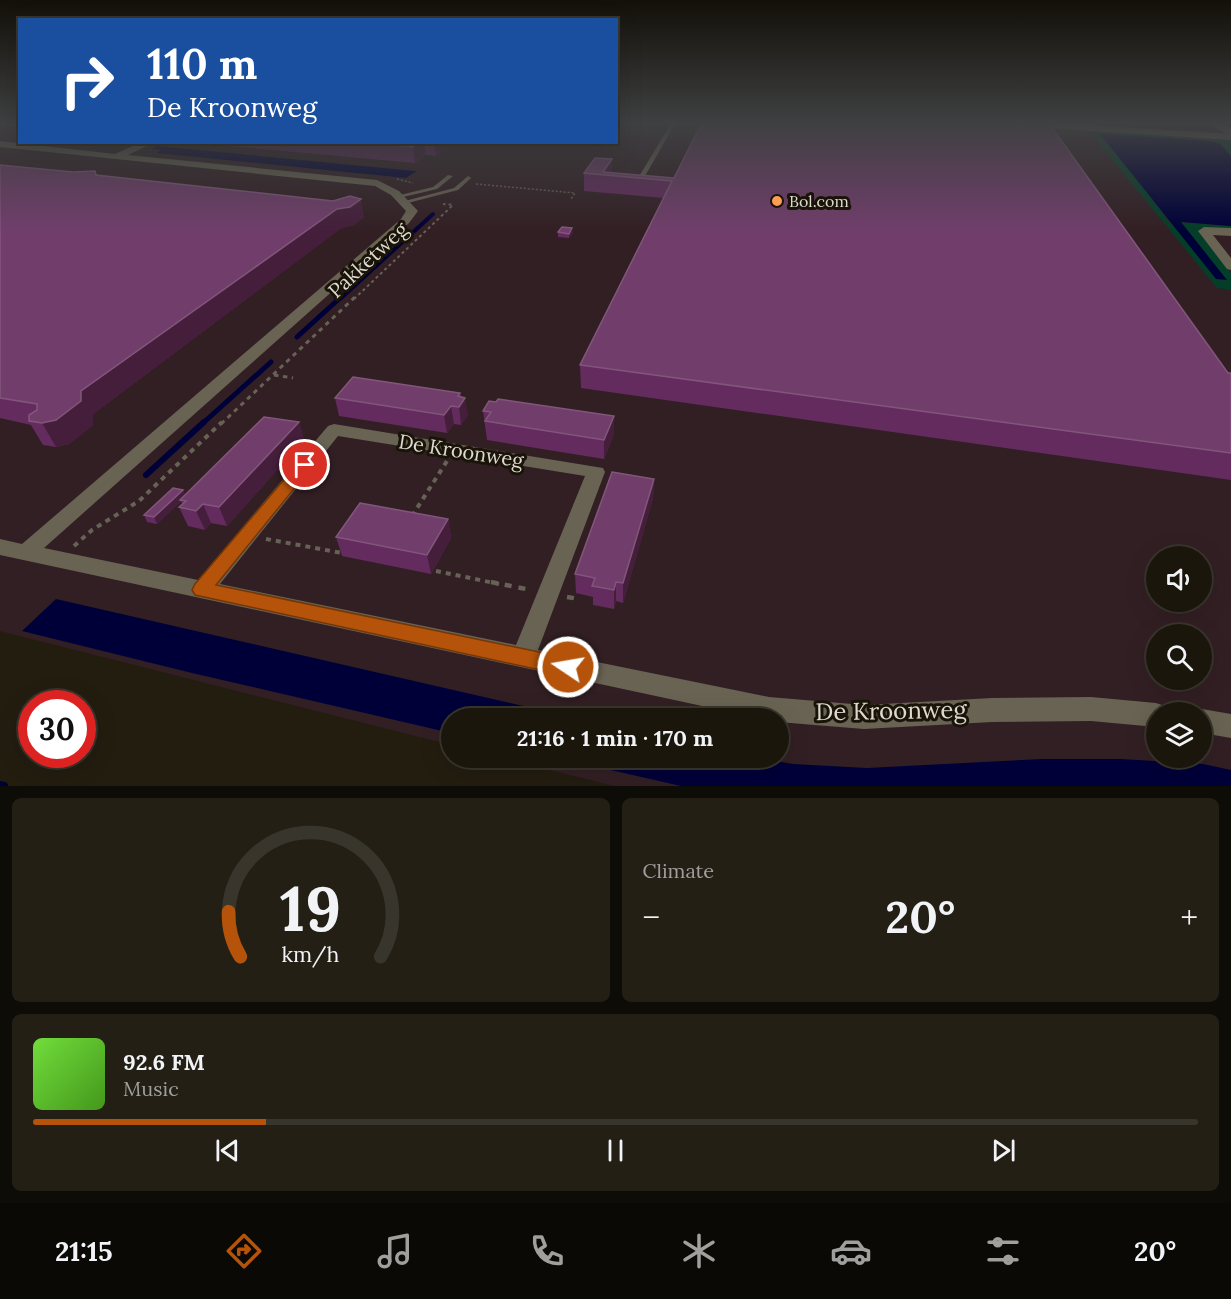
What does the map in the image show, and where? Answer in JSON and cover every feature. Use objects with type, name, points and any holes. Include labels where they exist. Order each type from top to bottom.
[{"type":"street","name":"Pakketweg","points":[[26,552],[405,221],[412,211],[401,199],[377,183],[142,159]]},
{"type":"street","points":[[1231,232],[1204,231],[1231,266]]},
{"type":"street","name":"De Kroonweg","points":[[202,590],[334,430],[596,472],[524,657]]},
{"type":"street","name":"De Kroonweg","points":[[0,547],[769,710],[864,717],[992,710],[1091,709],[1146,714]]},
{"type":"street","points":[[1212,723],[1231,726]]},
{"type":"lane","points":[[633,191],[652,159]]},
{"type":"lane","points":[[401,199],[435,188],[447,176]]},
{"type":"lane","points":[[426,192],[462,189],[470,179]]},
{"type":"lane","points":[[446,192],[470,179]]},
{"type":"path","name":"Pakketweg","points":[[60,559],[92,530],[139,501],[453,205],[437,203],[412,182],[390,179]]},
{"type":"path","points":[[470,179],[575,194],[571,199]]},
{"type":"path","points":[[274,375],[293,378]]},
{"type":"path","points":[[411,518],[453,450]]},
{"type":"path","points":[[247,535],[344,553]]},
{"type":"path","points":[[436,571],[579,599]]},
{"type":"shaded area","points":[[0,159],[1231,159],[1231,786],[614,786],[541,768],[789,768],[789,708],[441,708],[441,742],[0,631]]},
{"type":"shaded area","points":[[214,159],[289,159],[417,171],[406,178]]},
{"type":"shaded area","points":[[1120,159],[1231,159],[1231,226],[1181,222],[1227,280],[1216,279]]},
{"type":"shaded area","points":[[56,599],[532,708],[441,708],[441,731],[22,631]]},
{"type":"shaded area","points":[[1042,759],[1121,759],[1146,761],[1146,768],[1212,768],[1212,766],[1231,770],[1231,786],[681,786],[602,768],[789,768],[789,763],[867,768]]},
{"type":"green space","points":[[1111,159],[1121,159],[1148,191],[1168,221],[1231,226],[1231,230],[1200,230],[1231,273],[1231,290],[1217,288]]},
{"type":"building","points":[[595,159],[607,159],[612,159],[603,172],[674,178],[684,159],[1074,159],[1228,373],[1231,373],[1231,453],[580,365],[672,181],[584,173]]},
{"type":"building","points":[[0,165],[73,172],[95,171],[96,175],[333,201],[350,196],[361,199],[350,207],[337,209],[81,391],[81,401],[56,420],[42,423],[29,421],[29,415],[37,410],[37,404],[0,398]]},
{"type":"building","points":[[562,227],[572,228],[569,234],[558,232]]},
{"type":"building","points":[[353,377],[460,393],[458,396],[465,398],[459,407],[451,406],[444,415],[335,398]]},
{"type":"building","points":[[498,399],[614,416],[604,440],[485,421],[491,412],[483,411],[489,401],[496,402]]},
{"type":"building","points":[[264,417],[299,422],[219,507],[203,504],[196,511],[179,507],[186,501],[180,500]]},
{"type":"building","points":[[612,472],[654,479],[623,583],[616,582],[614,590],[592,586],[595,578],[575,574]]},
{"type":"building","points":[[173,488],[183,490],[154,517],[144,515]]},
{"type":"building","points":[[360,503],[448,519],[427,555],[336,537]]},
{"type":"waterway","points":[[340,299],[433,214]]},
{"type":"waterway","points":[[297,337],[341,297]]},
{"type":"waterway","points":[[202,424],[271,362]]},
{"type":"waterway","points":[[146,475],[204,422]]},
{"type":"waterway","points":[[0,785],[4,786]]},
{"type":"place","name":"Bol.com","points":[[777,201]]},
{"type":"route","points":[[305,465],[202,590],[568,667]]}]
